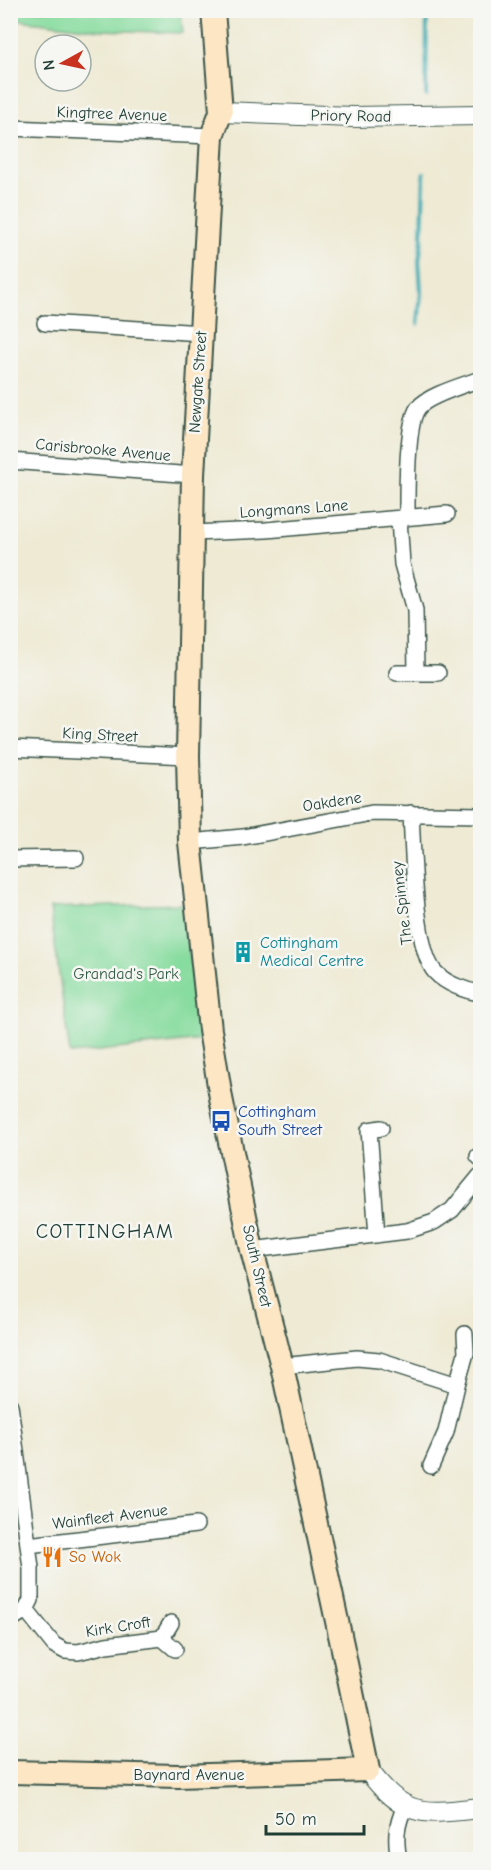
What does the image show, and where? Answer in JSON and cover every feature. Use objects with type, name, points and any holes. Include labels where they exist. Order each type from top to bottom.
[{"type":"main road","name":"Newgate Street","points":[[188,756],[193,475],[213,136],[221,112],[213,10]]},
{"type":"main road","name":"South Street","points":[[188,756],[190,842],[210,1030],[252,1250],[282,1366],[368,1770]]},
{"type":"main road","name":"Baynard Avenue","points":[[10,1772],[178,1776],[368,1770]]},
{"type":"street","name":"Priory Road","points":[[221,112],[353,117],[480,115]]},
{"type":"street","name":"Kingtree Avenue","points":[[10,129],[213,136]]},
{"type":"street","points":[[45,323],[202,333]]},
{"type":"street","points":[[416,673],[415,610],[402,564],[409,449],[417,409],[427,401],[480,379]]},
{"type":"street","name":"Carisbrooke Avenue","points":[[10,461],[193,475]]},
{"type":"street","name":"Longmans Lane","points":[[192,533],[266,530],[447,514]]},
{"type":"street","points":[[397,673],[438,673]]},
{"type":"street","name":"King Street","points":[[10,747],[188,756]]},
{"type":"street","name":"Oakdene","points":[[190,842],[243,837],[351,816],[411,813],[480,815]]},
{"type":"street","name":"The Spinney","points":[[411,813],[417,902],[426,953],[435,972],[465,991],[480,993]]},
{"type":"street","points":[[10,859],[76,858]]},
{"type":"street","points":[[377,1235],[369,1130],[381,1128]]},
{"type":"street","points":[[252,1250],[407,1231],[434,1222],[452,1210],[480,1176]]},
{"type":"street","points":[[431,1458],[446,1432],[457,1385],[472,1353],[465,1334]]},
{"type":"street","points":[[282,1366],[357,1358],[379,1360],[457,1385]]},
{"type":"street","points":[[11,1412],[28,1545],[31,1600],[16,1616]]},
{"type":"street","name":"Wainfleet Avenue","points":[[28,1545],[196,1525]]},
{"type":"street","name":"Kirk Croft","points":[[16,1616],[65,1651],[78,1652],[106,1644],[162,1638],[175,1648]]},
{"type":"street","name":"Kirk Croft","points":[[162,1638],[171,1623]]},
{"type":"street","points":[[368,1770],[383,1790],[405,1806],[427,1813],[480,1808]]},
{"type":"street","points":[[399,1860],[395,1838],[396,1826],[405,1806]]},
{"type":"green space","points":[[11,10],[180,11],[183,33],[101,30],[21,20]]},
{"type":"green space","name":"Grandad's Park","points":[[183,904],[201,1040],[70,1054],[50,908]]},
{"type":"waterway","points":[[426,95],[427,10]]},
{"type":"waterway","points":[[418,324],[424,173]]},
{"type":"place","name":"Cottingham Medical Centre","points":[[243,952]]},
{"type":"place","name":"Cottingham South Street","points":[[221,1121]]},
{"type":"place","name":"So Wok","points":[[52,1557]]},
{"type":"district","name":"COTTINGHAM","points":[[105,1231]]}]
